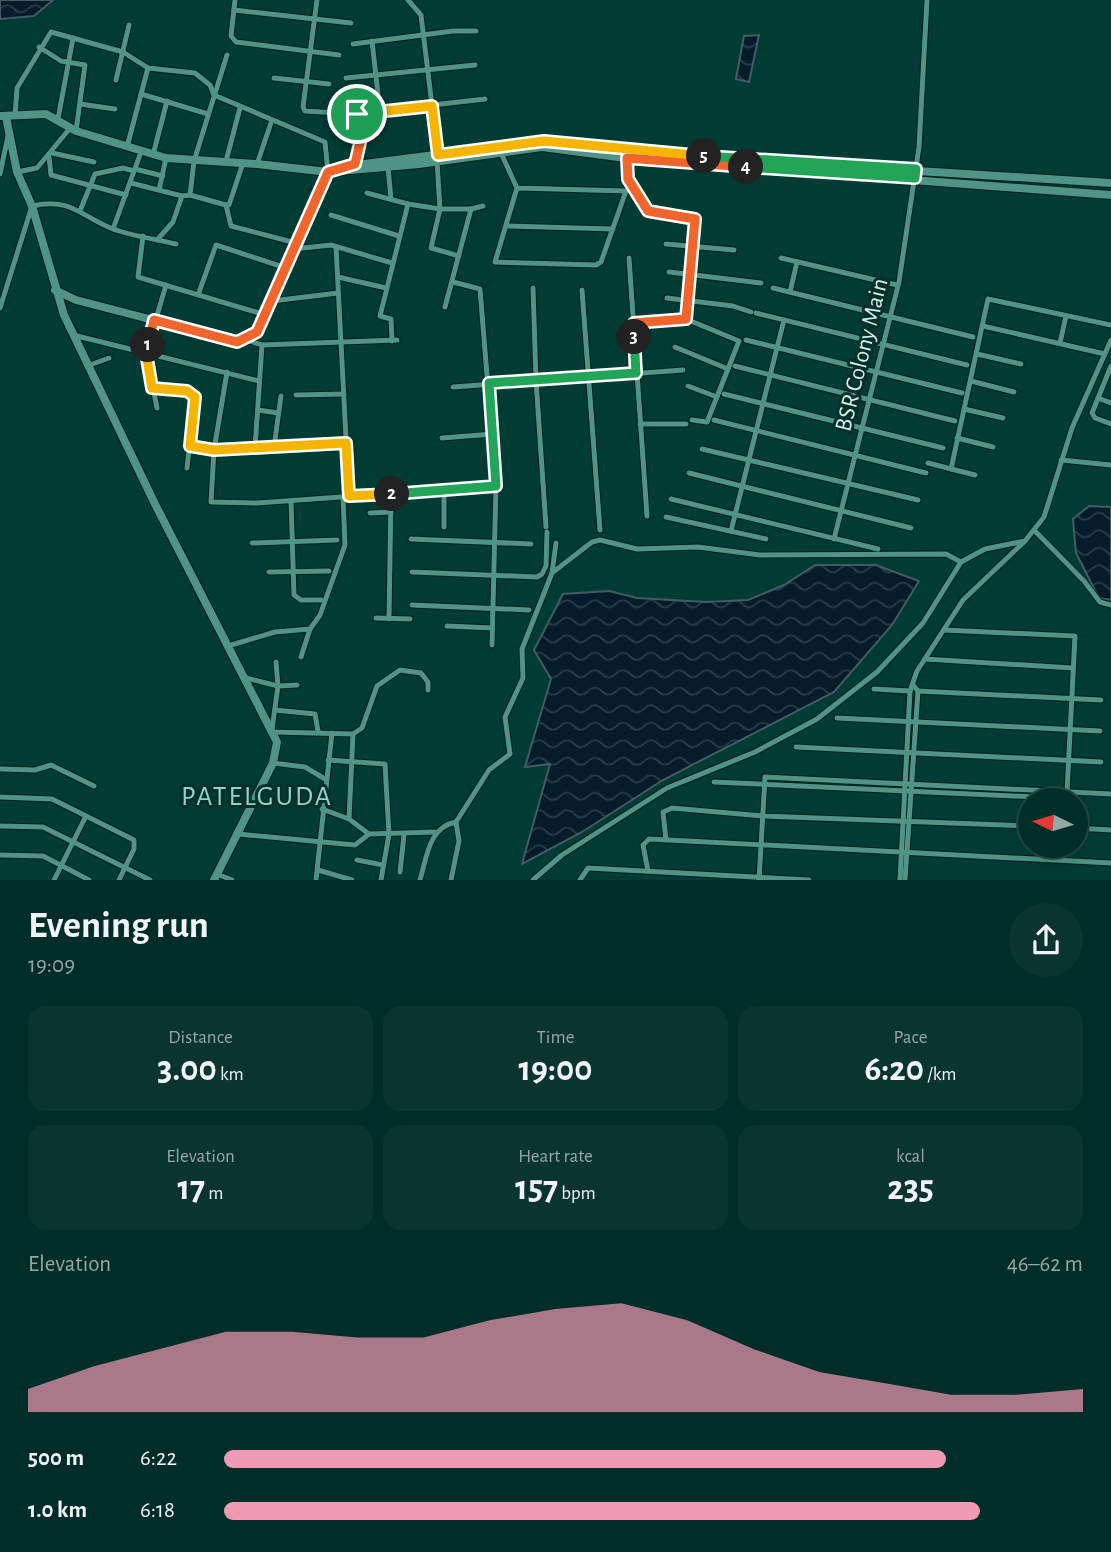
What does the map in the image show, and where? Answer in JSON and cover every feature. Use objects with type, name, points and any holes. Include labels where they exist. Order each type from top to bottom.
[{"type":"main road","points":[[216,877],[273,763],[278,750],[273,731],[87,366],[64,315],[32,206],[17,172],[7,116],[46,114],[73,129],[166,159],[226,161],[328,172],[388,167],[544,141],[916,173],[1111,195]]},
{"type":"main road","points":[[55,290],[71,298],[237,342],[247,340],[257,332],[266,315],[328,172],[355,164],[500,153],[542,147],[627,158],[1111,183]]},
{"type":"main road","points":[[64,315],[71,298]]},
{"type":"street","points":[[234,0],[233,40],[339,55]]},
{"type":"street","points":[[317,0],[306,81],[305,111],[357,114],[485,99]]},
{"type":"street","points":[[408,0],[419,11],[438,158],[440,209],[432,248],[459,256]]},
{"type":"street","name":"BSR Colony Main","points":[[834,539],[897,285],[916,173],[927,0]]},
{"type":"street","points":[[233,10],[351,23]]},
{"type":"street","points":[[116,80],[129,24]]},
{"type":"street","points":[[353,44],[476,31]]},
{"type":"street","points":[[7,116],[17,88],[39,47],[51,32],[122,52],[148,68],[195,73],[210,85],[214,95],[325,142],[328,172]]},
{"type":"street","points":[[58,119],[73,38]]},
{"type":"street","points":[[372,41],[380,112]]},
{"type":"street","points":[[17,172],[37,168],[50,155],[73,129],[80,104],[85,65],[67,62],[39,47]]},
{"type":"street","points":[[190,195],[194,161],[227,55]]},
{"type":"street","points":[[346,78],[475,65]]},
{"type":"street","points":[[127,147],[148,68]]},
{"type":"street","points":[[274,78],[329,84]]},
{"type":"street","points":[[141,94],[208,114]]},
{"type":"street","points":[[153,155],[167,101]]},
{"type":"street","points":[[80,104],[115,109]]},
{"type":"street","points":[[226,161],[240,108]]},
{"type":"street","points":[[355,164],[363,130],[357,114]]},
{"type":"street","points":[[257,164],[272,120]]},
{"type":"street","points":[[0,174],[10,128]]},
{"type":"street","points":[[113,229],[141,152]]},
{"type":"street","points":[[500,153],[517,188],[495,258],[498,264],[597,265],[601,262],[626,194],[623,190],[517,188]]},
{"type":"street","points":[[50,155],[94,162]]},
{"type":"street","points":[[50,155],[51,175],[93,184],[126,195]]},
{"type":"street","points":[[627,158],[628,179],[648,211],[695,219],[686,319]]},
{"type":"street","points":[[159,190],[166,159]]},
{"type":"street","points":[[226,205],[229,205],[243,163]]},
{"type":"street","points":[[388,167],[390,199]]},
{"type":"street","points":[[80,211],[95,174],[100,170],[135,170],[163,176]]},
{"type":"street","points":[[131,183],[226,205]]},
{"type":"street","points":[[367,193],[440,209],[471,209],[483,206]]},
{"type":"street","points":[[157,240],[173,222],[181,196]]},
{"type":"street","points":[[0,308],[32,206],[48,202],[74,206],[113,229],[176,244]]},
{"type":"street","points":[[247,340],[262,345],[394,341],[391,319],[380,316],[408,204]]},
{"type":"street","points":[[226,205],[231,226],[295,246],[336,247],[392,263]]},
{"type":"street","points":[[445,307],[471,209]]},
{"type":"street","points":[[331,215],[399,236]]},
{"type":"street","points":[[506,226],[613,229]]},
{"type":"street","points":[[143,236],[138,276],[266,315]]},
{"type":"street","points":[[666,244],[734,250]]},
{"type":"street","points":[[198,295],[216,245],[286,268]]},
{"type":"street","points":[[301,657],[310,629],[320,615],[345,545],[346,443],[336,247]]},
{"type":"street","points":[[629,258],[647,516]]},
{"type":"street","points":[[781,258],[897,285]]},
{"type":"street","points":[[790,292],[797,262]]},
{"type":"street","points":[[669,272],[761,284]]},
{"type":"street","points":[[338,277],[386,288]]},
{"type":"street","points":[[453,282],[480,289],[496,486],[492,645]]},
{"type":"street","points":[[157,408],[146,353],[166,285]]},
{"type":"street","points":[[412,572],[542,574],[546,566],[547,529],[536,380],[533,288]]},
{"type":"street","points":[[773,288],[973,337]]},
{"type":"street","points":[[582,290],[586,376],[600,530]]},
{"type":"street","points":[[271,301],[338,293]]},
{"type":"street","points":[[667,298],[688,299],[754,313],[967,365]]},
{"type":"street","points":[[951,468],[988,299],[1111,325]]},
{"type":"street","points":[[1060,344],[1066,316]]},
{"type":"street","points":[[634,323],[686,319],[738,340],[706,422],[639,425]]},
{"type":"street","points":[[731,531],[784,320]]},
{"type":"street","points":[[982,326],[1105,354]]},
{"type":"street","points":[[73,335],[260,381]]},
{"type":"street","points":[[746,340],[962,393]]},
{"type":"street","points":[[903,880],[911,688],[925,659],[963,600],[1025,541],[1044,517],[1072,428],[1111,340]]},
{"type":"street","points":[[255,448],[262,345]]},
{"type":"street","points":[[675,347],[728,369]]},
{"type":"street","points":[[977,354],[1021,364]]},
{"type":"street","points":[[87,366],[109,358]]},
{"type":"street","points":[[735,366],[954,421]]},
{"type":"street","points":[[1111,366],[1108,384],[1098,398],[1092,416],[1111,424]]},
{"type":"street","points":[[453,387],[683,370]]},
{"type":"street","points":[[226,373],[214,450],[211,502],[291,501],[496,486]]},
{"type":"street","points":[[971,381],[1014,392]]},
{"type":"street","points":[[688,386],[717,397]]},
{"type":"street","points":[[152,388],[187,391],[195,397],[187,468]]},
{"type":"street","points":[[296,395],[344,394]]},
{"type":"street","points":[[724,394],[943,448]]},
{"type":"street","points":[[274,447],[281,396]]},
{"type":"street","points":[[1098,398],[1111,403]]},
{"type":"street","points":[[964,409],[1003,418]]},
{"type":"street","points":[[258,410],[278,413]]},
{"type":"street","points":[[714,420],[926,472]]},
{"type":"street","points":[[442,438],[492,434]]},
{"type":"street","points":[[957,438],[993,447]]},
{"type":"street","points":[[190,446],[214,450],[346,443]]},
{"type":"street","points":[[702,449],[918,500]]},
{"type":"street","points":[[1061,460],[1111,465]]},
{"type":"street","points":[[928,463],[975,474]]},
{"type":"street","points":[[689,473],[911,528]]},
{"type":"street","points":[[444,491],[444,527]]},
{"type":"street","points":[[389,619],[391,494]]},
{"type":"street","points":[[671,499],[877,549]]},
{"type":"street","points":[[291,501],[293,571],[297,598],[321,600]]},
{"type":"street","points":[[370,513],[391,512]]},
{"type":"street","points":[[666,517],[766,539]]},
{"type":"street","points":[[1034,530],[1084,581],[1100,602],[1111,605]]},
{"type":"street","points":[[411,539],[531,544]]},
{"type":"street","points":[[252,543],[337,540]]},
{"type":"street","points":[[552,573],[592,542],[600,540],[637,549],[698,547],[760,555],[946,554],[961,562]]},
{"type":"street","points":[[533,880],[562,855],[667,788],[755,752],[817,719],[877,672],[923,623],[961,562],[985,549],[1025,541]]},
{"type":"street","points":[[451,880],[459,841],[456,822],[489,770],[510,754],[505,717],[523,678],[522,649],[552,573],[556,543]]},
{"type":"street","points":[[269,572],[329,570]]},
{"type":"street","points":[[412,605],[529,610]]},
{"type":"street","points":[[376,618],[410,619]]},
{"type":"street","points":[[447,626],[492,628]]},
{"type":"street","points":[[228,646],[275,632],[310,629]]},
{"type":"street","points":[[943,630],[1075,636],[1067,788]]},
{"type":"street","points":[[925,659],[1073,668]]},
{"type":"street","points":[[275,710],[315,714],[317,735],[273,731],[275,710],[278,686],[276,662]]},
{"type":"street","points":[[318,731],[352,734],[362,728],[377,686],[387,676],[400,670],[421,673],[428,682],[428,690]]},
{"type":"street","points":[[246,678],[278,686],[297,685]]},
{"type":"street","points":[[874,689],[911,688],[918,691],[1101,700]]},
{"type":"street","points":[[910,753],[918,691]]},
{"type":"street","points":[[837,718],[1100,731]]},
{"type":"street","points":[[316,880],[318,840],[332,733]]},
{"type":"street","points":[[349,819],[352,734]]},
{"type":"street","points":[[796,747],[1101,762]]},
{"type":"street","points":[[328,760],[385,764],[389,834],[381,880]]},
{"type":"street","points":[[273,763],[305,766],[325,779]]},
{"type":"street","points":[[0,769],[35,770],[51,765],[94,786]]},
{"type":"street","points":[[714,782],[1018,790]]},
{"type":"street","points":[[759,879],[765,782]]},
{"type":"street","points":[[1088,793],[1111,794]]},
{"type":"street","points":[[0,797],[52,799],[134,840],[135,849],[119,880]]},
{"type":"street","points":[[666,840],[662,816],[667,808],[764,816],[1018,826]]},
{"type":"street","points":[[322,809],[349,819],[369,834],[435,832]]},
{"type":"street","points":[[54,880],[86,816]]},
{"type":"street","points":[[420,880],[435,832],[442,826],[456,822]]},
{"type":"street","points":[[0,826],[43,827],[150,880]]},
{"type":"street","points":[[1088,829],[1111,830]]},
{"type":"street","points":[[238,834],[355,845],[369,834]]},
{"type":"street","points":[[400,872],[404,835]]},
{"type":"street","points":[[648,871],[644,842],[666,840],[1111,863]]},
{"type":"street","points":[[0,855],[43,856],[89,880]]},
{"type":"street","points":[[357,860],[383,864]]},
{"type":"street","points":[[580,880],[588,868],[809,880]]},
{"type":"street","points":[[318,870],[352,880]]},
{"type":"street","points":[[216,877],[232,880]]},
{"type":"water","points":[[0,0],[53,0],[34,16],[0,19]]},
{"type":"water","points":[[759,35],[749,82],[736,79],[744,36]]},
{"type":"water","points":[[1089,506],[1111,507],[1111,600],[1099,598],[1076,553],[1073,519]]},
{"type":"water","points":[[815,565],[876,565],[919,581],[892,625],[834,692],[663,780],[582,832],[522,864],[550,764],[525,767],[551,679],[534,650],[563,594],[609,591],[637,598],[706,602],[748,600],[784,585]]},
{"type":"district","name":"PATELGUDA","points":[[257,797]]},
{"type":"route","points":[[432,106],[438,155],[544,141],[774,162],[916,169],[915,178],[627,158],[628,179],[648,211],[695,219],[686,319],[634,323],[636,373],[489,383],[496,486],[349,496],[346,443],[214,450],[190,446],[195,397],[187,391],[152,388],[146,353],[154,320],[237,342],[247,340],[257,332],[328,172],[355,164],[363,130],[357,114],[432,106]]}]
